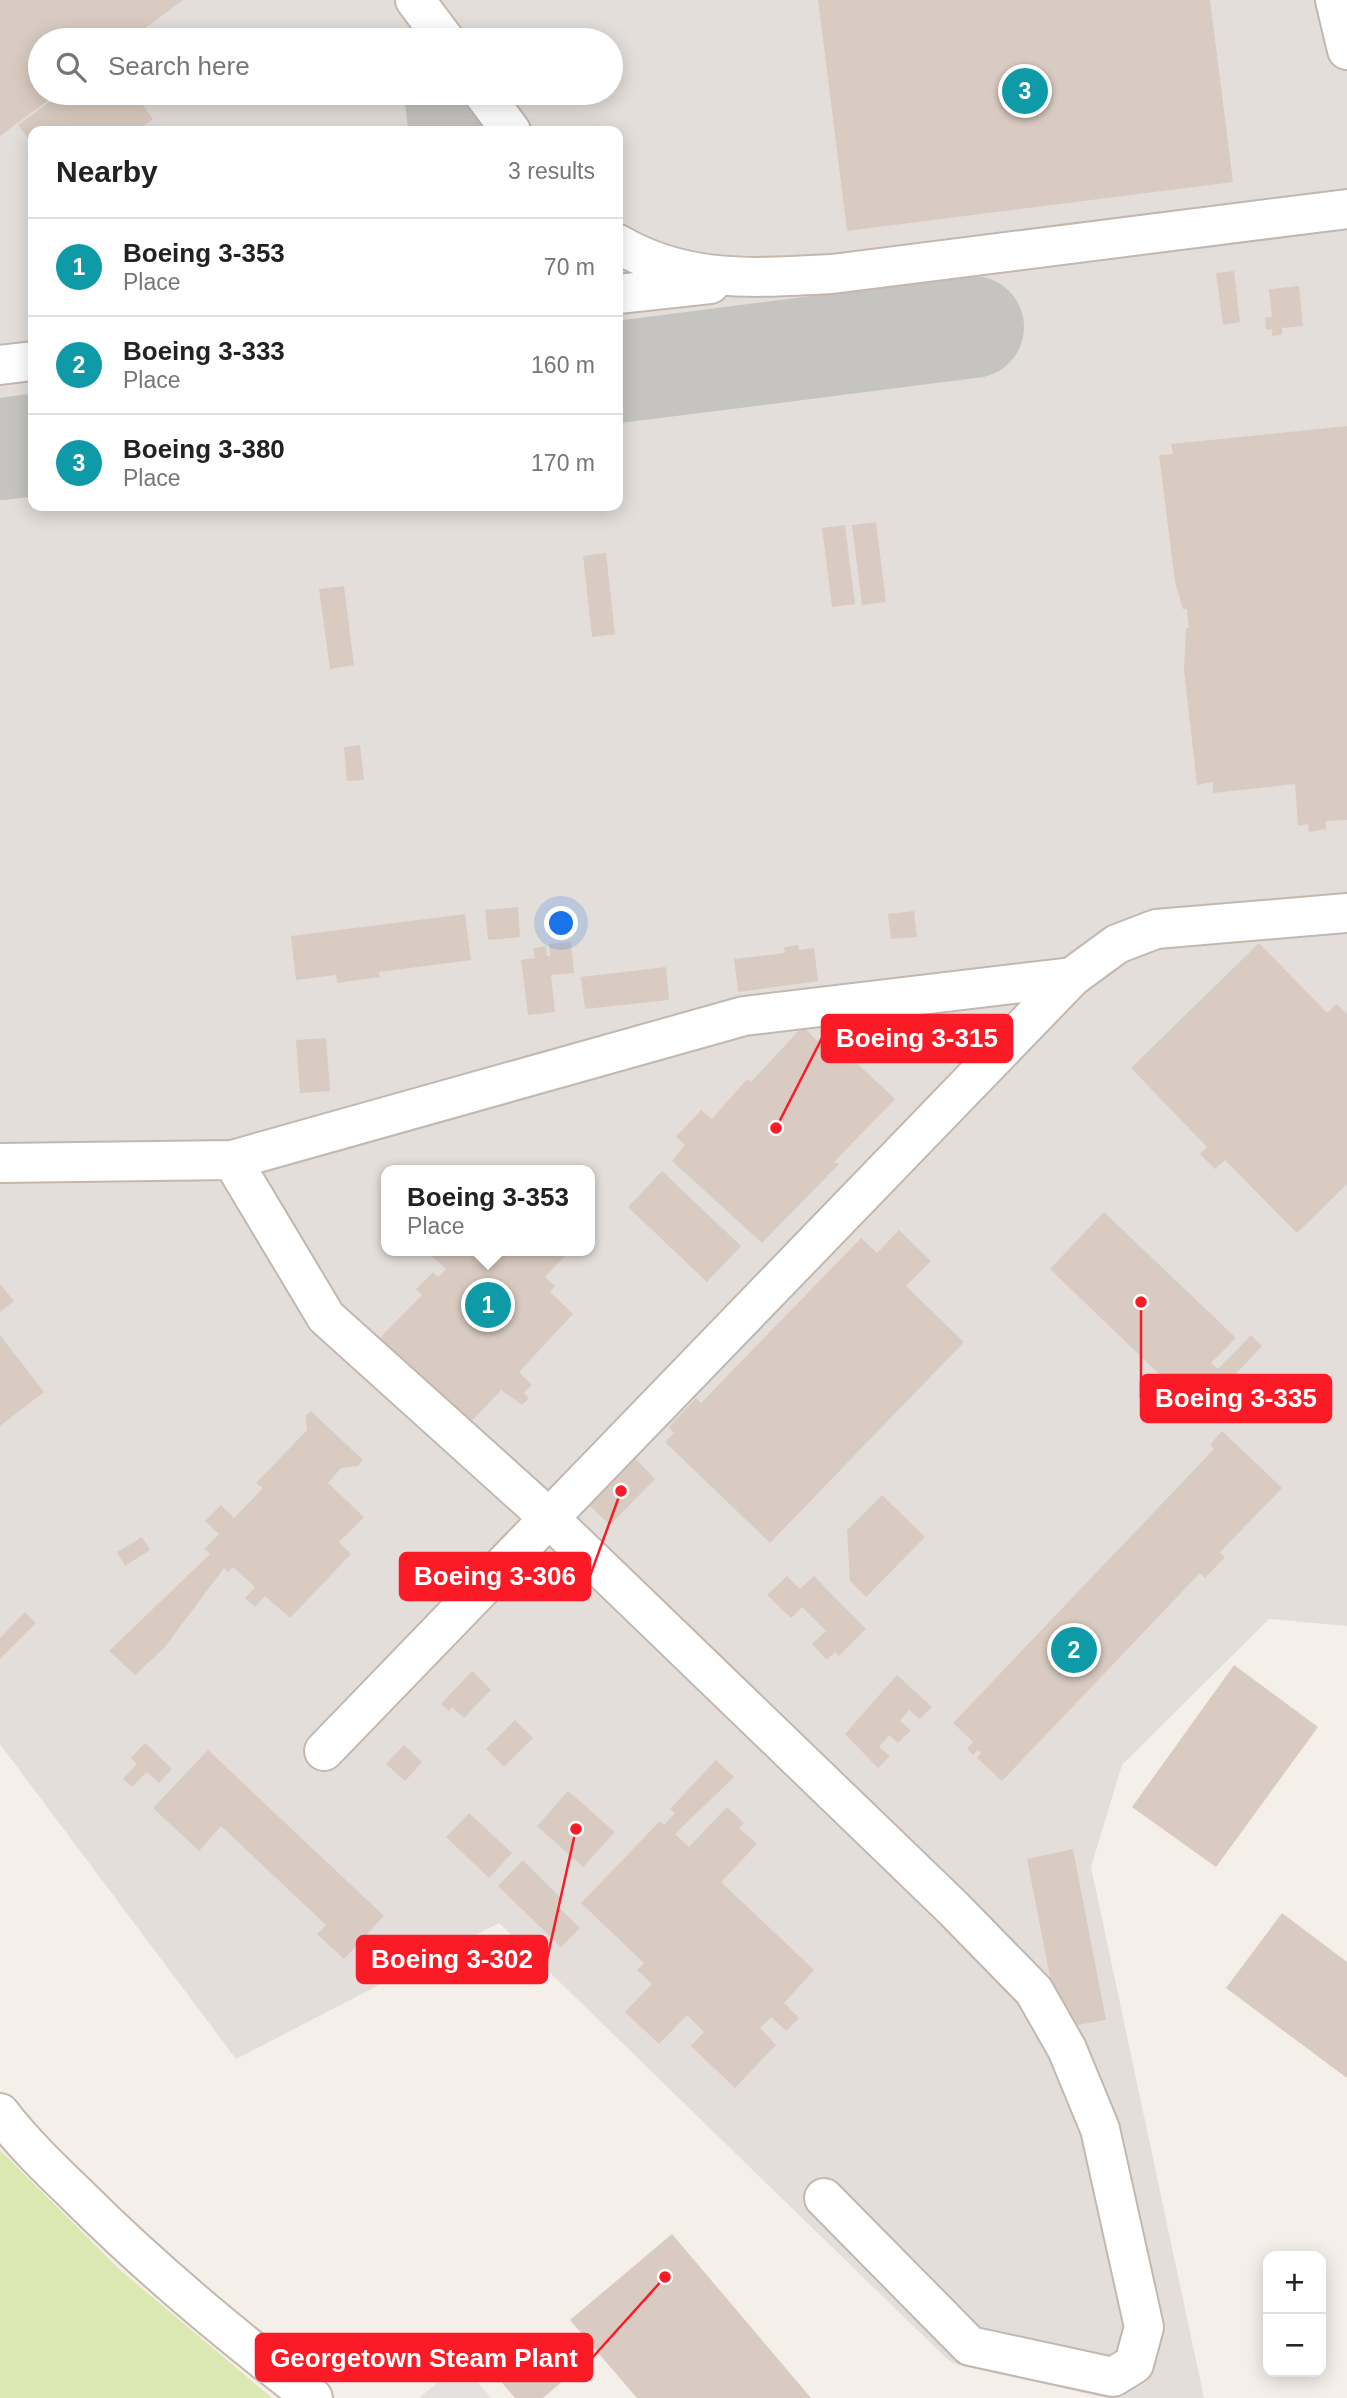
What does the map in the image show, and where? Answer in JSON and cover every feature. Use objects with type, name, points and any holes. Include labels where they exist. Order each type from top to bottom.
[{"type":"lane","points":[[415,0],[435,28]]},
{"type":"lane","points":[[1335,0],[1347,50]]},
{"type":"lane","points":[[492,105],[507,126]]},
{"type":"lane","points":[[623,293],[767,277],[832,274],[1347,209]]},
{"type":"lane","points":[[623,247],[638,256],[700,275],[767,277]]},
{"type":"lane","points":[[0,365],[28,362]]},
{"type":"lane","points":[[324,1751],[1072,977],[1117,944],[1156,929],[1347,913]]},
{"type":"lane","points":[[0,1163],[232,1160],[744,1016],[1072,977]]},
{"type":"lane","points":[[232,1160],[326,1317],[549,1518],[944,1899],[1034,1991],[1067,2049],[1100,2129],[1144,2327],[1134,2364],[1113,2377],[970,2346],[824,2198]]},
{"type":"lane","points":[[0,2113],[18,2136],[125,2243],[241,2344],[313,2398]]},
{"type":"shaded area","points":[[0,0],[1347,0],[1347,1626],[1269,1619],[1122,1765],[1091,1867],[1204,2398],[1106,2398],[955,2364],[946,2358],[499,1923],[236,2059],[0,1744]]},
{"type":"shaded area","points":[[461,2363],[491,2398],[419,2398]]},
{"type":"green space","points":[[0,2150],[119,2269],[272,2398],[0,2398]]},
{"type":"building","points":[[0,0],[183,0],[145,28],[28,28],[28,105],[42,105],[0,136]]},
{"type":"building","points":[[818,0],[1210,0],[1233,182],[847,231]]},
{"type":"building","points":[[46,105],[143,105],[153,119],[144,126],[28,126],[28,138],[18,125]]},
{"type":"building","points":[[1234,271],[1240,322],[1223,325],[1216,273]]},
{"type":"building","points":[[1299,286],[1303,326],[1282,328],[1282,335],[1272,336],[1272,329],[1266,330],[1265,318],[1272,317],[1269,289]]},
{"type":"building","points":[[1347,426],[1347,820],[1326,821],[1326,829],[1309,832],[1308,824],[1298,826],[1295,784],[1213,793],[1213,782],[1197,785],[1184,670],[1186,628],[1189,628],[1187,609],[1183,609],[1175,582],[1159,455],[1173,454],[1171,444]]},
{"type":"building","points":[[876,522],[886,602],[862,605],[852,525]]},
{"type":"building","points":[[845,525],[855,604],[832,607],[822,528]]},
{"type":"building","points":[[606,553],[615,634],[592,637],[583,556]]},
{"type":"building","points":[[344,586],[354,665],[330,669],[319,589]]},
{"type":"building","points":[[360,745],[364,780],[347,781],[344,747]]},
{"type":"building","points":[[518,907],[520,937],[488,940],[485,910]]},
{"type":"building","points":[[914,911],[917,937],[891,939],[888,914]]},
{"type":"building","points":[[465,914],[471,960],[379,972],[380,977],[337,983],[336,975],[296,980],[291,936]]},
{"type":"building","points":[[571,942],[574,973],[551,975],[555,1012],[528,1015],[521,960],[535,958],[533,948],[546,946],[547,956],[550,956],[549,944]]},
{"type":"building","points":[[1259,943],[1327,1013],[1337,1004],[1347,1014],[1347,1184],[1297,1233],[1225,1160],[1215,1169],[1200,1154],[1207,1147],[1131,1068]]},
{"type":"building","points":[[798,945],[799,950],[814,948],[818,981],[738,992],[734,959],[785,953],[784,947]]},
{"type":"building","points":[[666,967],[669,1000],[585,1009],[581,977]]},
{"type":"building","points":[[803,1026],[817,1041],[824,1032],[895,1099],[834,1162],[839,1164],[762,1243],[672,1161],[685,1145],[676,1137],[701,1110],[712,1119],[747,1079],[751,1082]]},
{"type":"building","points":[[326,1038],[330,1091],[300,1093],[296,1040]]},
{"type":"building","points":[[662,1171],[741,1246],[707,1282],[628,1207]]},
{"type":"building","points":[[1104,1212],[1236,1338],[1211,1363],[1218,1369],[1251,1335],[1262,1346],[1203,1409],[1185,1393],[1182,1396],[1050,1269]]},
{"type":"building","points":[[899,1230],[931,1261],[906,1286],[964,1342],[770,1543],[665,1442],[674,1433],[669,1427],[696,1398],[701,1403],[861,1238],[877,1253]]},
{"type":"building","points":[[432,1256],[565,1256],[545,1277],[555,1286],[550,1292],[573,1314],[519,1372],[532,1385],[524,1393],[529,1398],[522,1405],[501,1390],[470,1423],[380,1338],[422,1295],[416,1289],[433,1272],[438,1277],[446,1269]]},
{"type":"building","points":[[0,1284],[14,1301],[0,1312]]},
{"type":"building","points":[[0,1335],[44,1392],[0,1426]]},
{"type":"building","points":[[311,1411],[363,1460],[358,1466],[341,1468],[328,1483],[364,1517],[339,1542],[351,1554],[290,1618],[265,1596],[255,1607],[245,1598],[255,1587],[233,1567],[228,1572],[224,1568],[164,1648],[135,1675],[109,1651],[210,1554],[204,1549],[219,1534],[205,1521],[221,1505],[234,1518],[263,1488],[256,1483],[307,1430],[306,1415]]},
{"type":"building","points":[[1222,1431],[1282,1488],[1220,1552],[1225,1557],[1205,1578],[1200,1573],[1002,1781],[977,1758],[981,1753],[978,1750],[973,1755],[967,1749],[973,1742],[953,1723],[1214,1449],[1210,1445]]},
{"type":"building","points":[[635,1458],[655,1479],[610,1525],[588,1504]]},
{"type":"building","points":[[882,1495],[925,1537],[866,1597],[850,1581],[847,1530]]},
{"type":"building","points":[[142,1537],[150,1550],[125,1566],[117,1552]]},
{"type":"building","points":[[787,1576],[800,1589],[814,1576],[866,1629],[839,1656],[835,1652],[827,1660],[812,1644],[826,1631],[802,1607],[791,1618],[767,1595]]},
{"type":"building","points":[[25,1612],[36,1623],[0,1659],[0,1638]]},
{"type":"building","points":[[1234,1665],[1318,1727],[1216,1867],[1132,1807]]},
{"type":"building","points":[[472,1671],[491,1690],[464,1718],[452,1707],[449,1711],[441,1704]]},
{"type":"building","points":[[897,1675],[932,1707],[920,1719],[909,1710],[900,1721],[911,1730],[898,1743],[889,1735],[879,1747],[890,1756],[878,1768],[845,1734]]},
{"type":"building","points":[[515,1720],[533,1738],[504,1767],[486,1749]]},
{"type":"building","points":[[145,1743],[172,1769],[159,1783],[147,1772],[132,1787],[123,1779],[137,1764],[131,1758]]},
{"type":"building","points":[[404,1745],[422,1762],[405,1781],[386,1764]]},
{"type":"building","points":[[208,1750],[384,1916],[344,1959],[317,1934],[326,1925],[221,1826],[199,1851],[153,1808]]},
{"type":"building","points":[[716,1760],[734,1777],[675,1834],[689,1847],[727,1807],[744,1823],[739,1828],[757,1844],[721,1882],[814,1970],[784,2003],[799,2018],[786,2031],[771,2017],[760,2028],[776,2045],[735,2088],[691,2046],[704,2032],[687,2015],[659,2044],[625,2012],[652,1984],[637,1970],[644,1963],[581,1903],[660,1821],[664,1825],[675,1813],[670,1809]]},
{"type":"building","points":[[568,1791],[615,1832],[583,1867],[537,1826]]},
{"type":"building","points":[[469,1813],[512,1853],[489,1878],[446,1837]]},
{"type":"building","points":[[1073,1849],[1106,2020],[1060,2028],[1027,1859]]},
{"type":"building","points":[[523,1860],[562,1899],[556,1905],[580,1928],[561,1947],[498,1886]]},
{"type":"building","points":[[1282,1913],[1347,1962],[1347,2078],[1226,1988]]},
{"type":"building","points":[[672,2234],[811,2398],[637,2398],[570,2320]]},
{"type":"building","points":[[542,2339],[571,2374],[543,2398],[515,2398],[497,2377]]},
{"type":"taxiway","points":[[457,105],[459,126]]},
{"type":"taxiway","points":[[623,371],[973,327]]},
{"type":"taxiway","points":[[0,449],[28,446]]},
{"type":"place","name":"Boeing 3-380","points":[[1025,91]]},
{"type":"place","name":"Boeing 3-315","points":[[776,1128]]},
{"type":"place","name":"Boeing 3-335","points":[[1141,1302]]},
{"type":"place","name":"Boeing 3-353","points":[[488,1305]]},
{"type":"place","name":"Boeing 3-306","points":[[621,1491]]},
{"type":"place","name":"Boeing 3-333","points":[[1074,1650]]},
{"type":"place","name":"Boeing 3-302","points":[[576,1829]]},
{"type":"place","name":"Georgetown Steam Plant","points":[[665,2277]]}]
